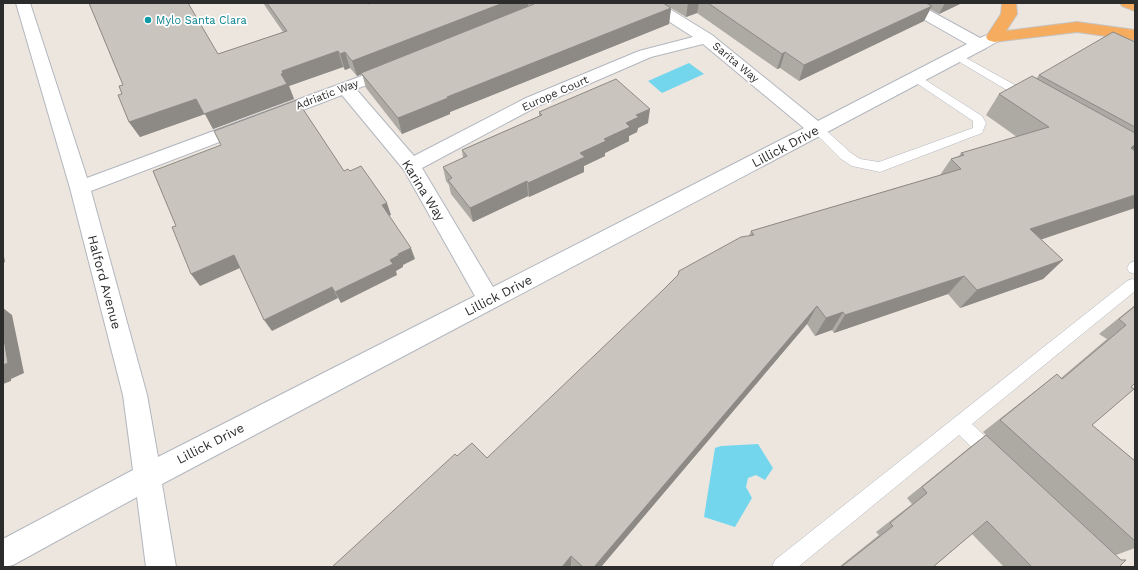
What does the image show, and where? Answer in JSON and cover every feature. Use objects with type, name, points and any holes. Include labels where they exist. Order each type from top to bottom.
[{"type":"highway","points":[[987,41],[1009,14],[1009,3]]},
{"type":"highway","points":[[1127,3],[1135,6]]},
{"type":"highway","points":[[987,41],[1077,27],[1135,35]]},
{"type":"street","name":"Halford Avenue","points":[[23,3],[80,188],[136,396],[161,567]]},
{"type":"street","name":"Sarita Way","points":[[650,3],[706,38],[817,129]]},
{"type":"street","points":[[905,3],[987,41]]},
{"type":"street","name":"Europe Court","points":[[411,166],[532,102],[645,54],[706,38]]},
{"type":"street","name":"Lillick Drive","points":[[3,555],[148,475],[489,300],[987,41]]},
{"type":"street","name":"Adriatic Way","points":[[80,188],[346,88],[404,64]]},
{"type":"street","name":"Karina Way","points":[[346,88],[411,166],[489,300]]},
{"type":"lane","points":[[957,56],[1039,104]]},
{"type":"lane","points":[[817,129],[846,156],[857,163],[880,167],[978,130],[980,123],[978,119],[916,78]]},
{"type":"lane","points":[[782,567],[1132,285]]},
{"type":"lane","points":[[959,424],[1004,467]]},
{"type":"water","points":[[689,63],[704,74],[662,93],[648,81]]},
{"type":"water","points":[[758,444],[773,468],[765,480],[756,475],[748,478],[746,487],[752,498],[735,527],[704,517],[715,448],[721,446]]},
{"type":"building","points":[[89,3],[188,3],[218,54],[287,31],[267,3],[503,3],[352,61],[345,52],[340,54],[338,51],[282,71],[283,73],[281,74],[287,84],[204,114],[196,99],[129,122],[118,95],[122,94],[119,86],[123,85]]},
{"type":"building","points":[[663,3],[671,8],[398,118],[361,73],[534,4]]},
{"type":"building","points":[[708,3],[926,3],[932,6],[804,65],[785,52],[782,54]]},
{"type":"building","points":[[1113,32],[1135,42],[1135,127],[1039,75]]},
{"type":"building","points":[[1032,76],[1135,133],[1135,144],[1131,148],[1135,151],[1135,195],[1030,229],[1063,260],[977,290],[964,276],[845,315],[843,312],[826,318],[817,306],[594,567],[583,567],[571,556],[562,567],[332,567],[455,454],[457,456],[472,443],[487,458],[663,290],[678,275],[679,271],[741,237],[754,235],[751,231],[961,169],[951,159],[964,155],[961,153],[1049,127],[999,94]]},
{"type":"building","points":[[616,79],[650,109],[636,115],[639,117],[626,123],[630,127],[604,139],[606,141],[580,153],[585,157],[528,183],[527,181],[470,208],[448,180],[452,178],[443,167],[467,156],[462,150],[542,115],[539,112]]},
{"type":"building","points":[[297,100],[344,171],[348,169],[350,171],[361,166],[387,203],[382,205],[411,248],[398,254],[399,255],[390,260],[393,264],[335,292],[332,287],[264,320],[234,255],[191,274],[172,227],[176,226],[153,171],[221,145],[214,131]]},
{"type":"building","points":[[1135,306],[1135,383],[1131,387],[1134,389],[1092,425],[1135,461],[1135,541],[1000,420],[1057,374],[1062,379],[1126,325],[1119,319]]},
{"type":"building","points":[[3,333],[8,363],[3,365]]},
{"type":"building","points":[[986,435],[1121,560],[1126,560],[1119,567],[1032,567],[987,521],[933,567],[841,567],[893,526],[890,523],[927,493],[922,487]]},
{"type":"place","name":"Mylo Santa Clara","points":[[148,20]]}]
